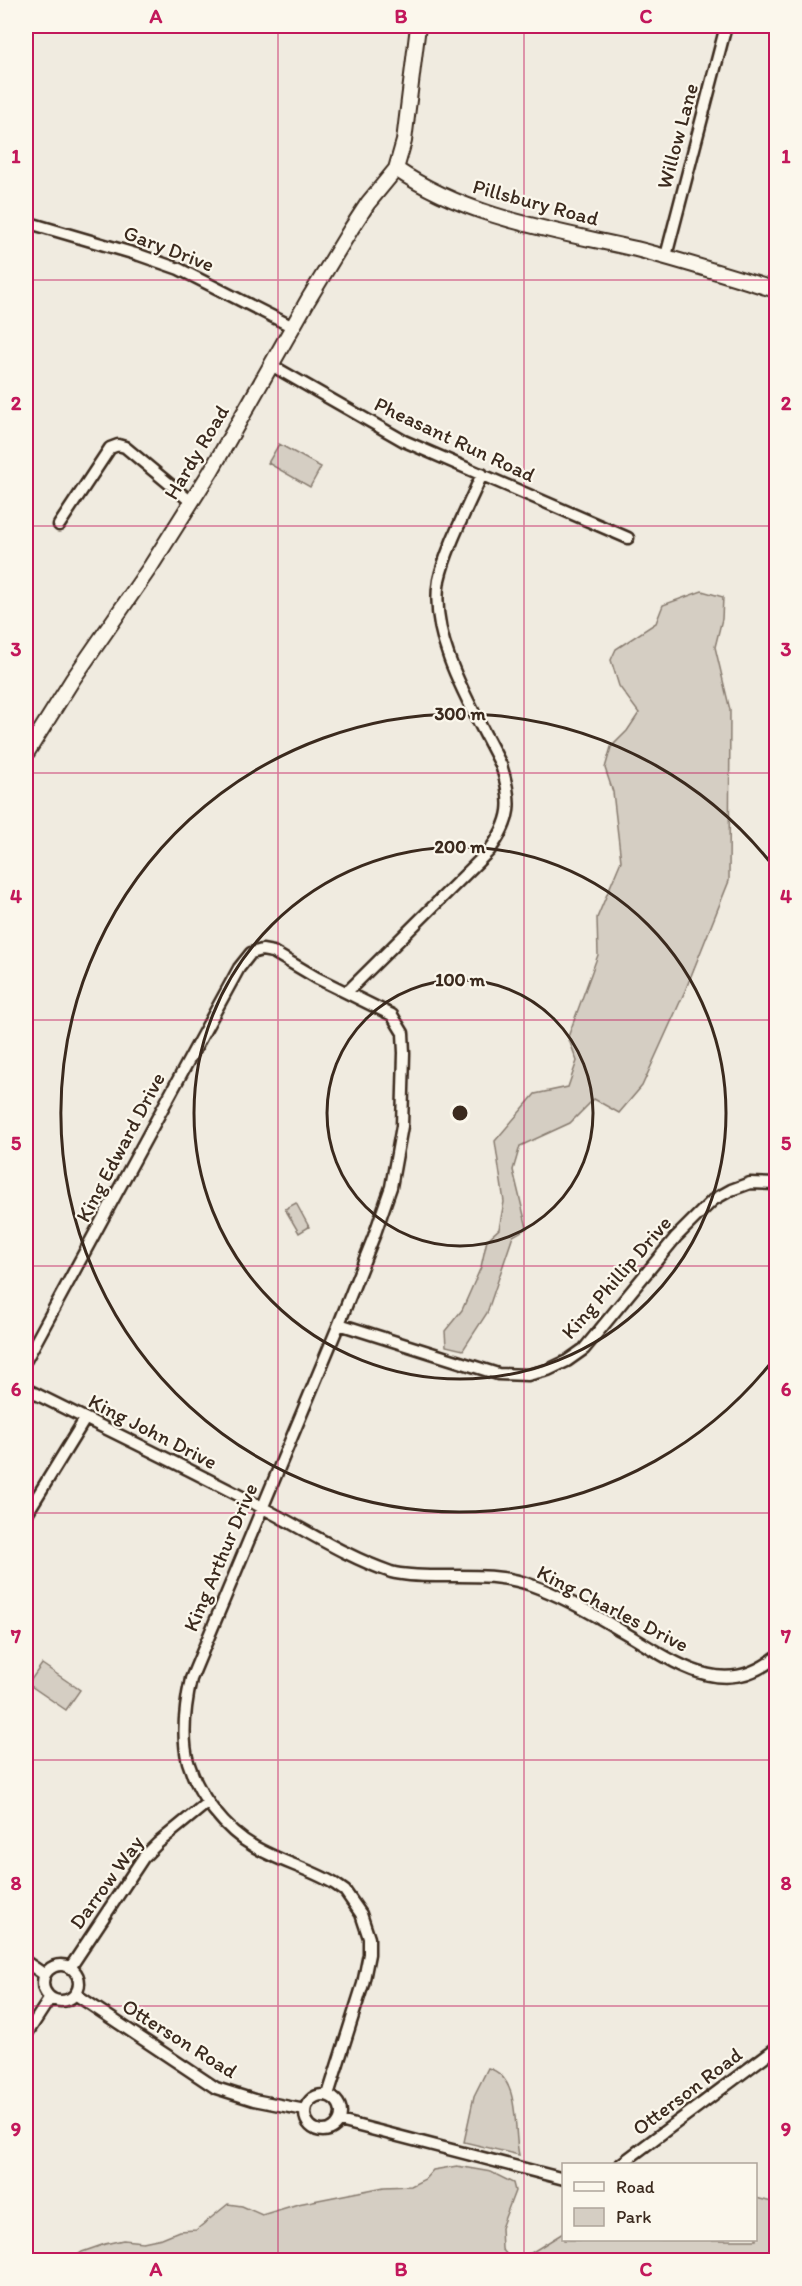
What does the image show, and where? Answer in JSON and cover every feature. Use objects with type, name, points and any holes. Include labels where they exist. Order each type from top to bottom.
[{"type":"street","points":[[396,169],[404,141],[418,26]]},
{"type":"street","name":"Willow Lane","points":[[666,256],[726,26]]},
{"type":"street","name":"Pillsbury Road","points":[[396,169],[422,186],[471,209],[537,227],[666,256],[777,290]]},
{"type":"street","name":"Hardy Road","points":[[26,754],[211,471],[351,229],[368,203],[396,169]]},
{"type":"street","name":"Gary Drive","points":[[26,223],[139,255],[179,269],[293,327]]},
{"type":"street","name":"Pheasant Run Road","points":[[271,365],[404,441],[628,538]]},
{"type":"street","points":[[59,525],[110,448],[118,445],[125,447],[190,501]]},
{"type":"street","points":[[348,992],[489,851],[501,834],[509,815],[507,784],[501,765],[447,652],[439,621],[439,581],[445,561],[482,474]]},
{"type":"street","name":"King Arthur Drive","points":[[251,953],[262,950],[273,952],[392,1015],[402,1033],[404,1053],[402,1126],[391,1187],[339,1324],[199,1660],[186,1700],[184,1731],[188,1762],[208,1802],[248,1843],[335,1884],[349,1897],[361,1914],[369,1938],[367,1969],[328,2095]]},
{"type":"street","name":"King Edward Drive","points":[[26,1360],[239,968],[251,953]]},
{"type":"street","name":"King Phillip Drive","points":[[339,1324],[498,1374],[528,1375],[548,1370],[584,1349],[683,1229],[712,1200],[730,1190],[750,1184],[777,1184]]},
{"type":"street","name":"King John Drive","points":[[26,1389],[262,1507]]},
{"type":"street","points":[[26,1515],[85,1419]]},
{"type":"street","name":"King Charles Drive","points":[[262,1507],[365,1562],[394,1573],[498,1577],[528,1584],[576,1605],[665,1657],[702,1674],[718,1677],[741,1675],[757,1670],[777,1657]]},
{"type":"street","name":"Darrow Way","points":[[70,1968],[143,1858],[208,1802]]},
{"type":"street","points":[[26,1962],[45,1975]]},
{"type":"street","points":[[62,1965],[70,1968],[78,1980],[75,1994],[63,2001],[50,1998],[43,1988],[45,1975],[54,1966],[62,1965]]},
{"type":"street","name":"Otterson Road","points":[[75,1994],[216,2088],[254,2100],[305,2110]]},
{"type":"street","points":[[26,2035],[50,1998]]},
{"type":"street","name":"Otterson Road","points":[[622,2163],[777,2048]]},
{"type":"street","points":[[328,2095],[337,2100],[340,2105],[340,2121],[332,2129],[321,2131],[315,2129],[307,2121],[305,2110],[313,2097],[328,2095]]},
{"type":"street","points":[[340,2121],[562,2178]]},
{"type":"green space","points":[[279,444],[321,467],[310,487],[268,463]]},
{"type":"green space","points":[[702,591],[723,597],[722,619],[715,647],[730,710],[729,881],[685,991],[642,1086],[619,1113],[594,1099],[570,1123],[520,1146],[513,1170],[527,1228],[513,1236],[487,1313],[463,1350],[446,1346],[445,1331],[462,1310],[481,1267],[487,1240],[499,1229],[504,1202],[495,1141],[535,1094],[568,1087],[577,1061],[568,1037],[598,955],[597,918],[621,861],[613,792],[605,768],[611,747],[627,731],[639,713],[619,686],[611,660],[616,649],[656,623],[663,605]]},
{"type":"green space","points":[[296,1203],[309,1227],[299,1233],[285,1209]]},
{"type":"green space","points":[[42,1664],[80,1690],[66,1710],[28,1684]]},
{"type":"green space","points":[[488,2068],[499,2073],[511,2092],[519,2155],[464,2142],[474,2096]]},
{"type":"green space","points":[[457,2166],[491,2172],[513,2183],[515,2191],[501,2228],[502,2249],[509,2257],[531,2253],[562,2234],[562,2241],[757,2241],[757,2198],[776,2203],[776,2260],[70,2260],[82,2252],[105,2244],[123,2240],[143,2242],[179,2231],[196,2230],[228,2204],[242,2206],[262,2215],[298,2204],[384,2187],[411,2186],[425,2179],[433,2170]]}]
